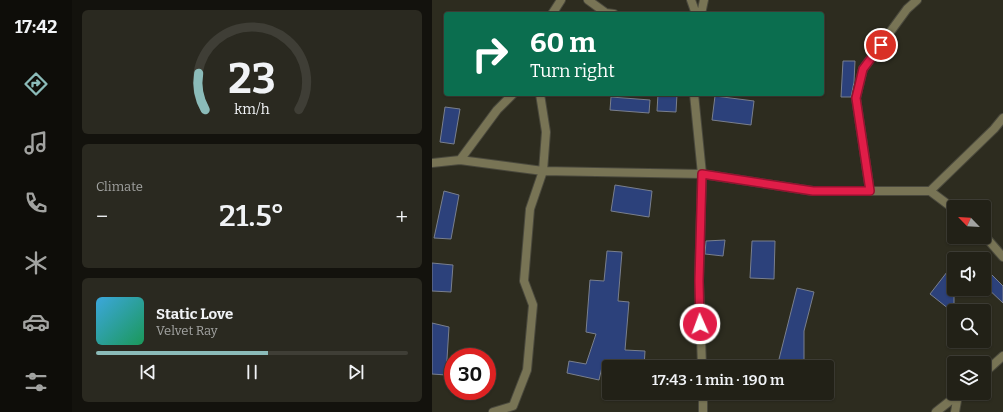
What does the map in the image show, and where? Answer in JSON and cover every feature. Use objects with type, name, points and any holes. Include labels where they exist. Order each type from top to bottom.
[{"type":"street","points":[[553,12],[561,0]]},
{"type":"street","points":[[588,0],[605,12]]},
{"type":"street","points":[[691,0],[695,12]]},
{"type":"street","points":[[701,12],[704,0]]},
{"type":"street","points":[[870,191],[856,98],[859,84],[863,69],[907,9],[917,0]]},
{"type":"street","points":[[460,160],[497,110],[511,96]]},
{"type":"street","points":[[493,412],[513,406],[527,370],[533,304],[524,281],[530,209],[543,171],[546,132],[540,96]]},
{"type":"street","points":[[694,96],[702,174],[699,281],[702,360]]},
{"type":"street","points":[[930,191],[994,129],[1003,118]]},
{"type":"street","points":[[432,163],[460,160],[543,171],[702,174],[813,191],[930,191],[947,204]]},
{"type":"street","points":[[991,243],[1003,257]]},
{"type":"street","points":[[991,367],[1003,356]]},
{"type":"street","points":[[703,400],[703,412]]},
{"type":"street","points":[[936,412],[951,400]]},
{"type":"street","points":[[955,412],[958,400]]},
{"type":"building","points":[[843,61],[855,61],[854,82],[851,97],[841,97]]},
{"type":"building","points":[[658,96],[677,96],[676,112],[657,111]]},
{"type":"building","points":[[715,96],[754,101],[751,125],[712,120]]},
{"type":"building","points":[[611,97],[650,100],[649,113],[610,110]]},
{"type":"building","points":[[445,107],[460,109],[454,144],[440,142]]},
{"type":"building","points":[[615,185],[652,191],[649,217],[611,211]]},
{"type":"building","points":[[444,191],[459,195],[451,239],[434,238]]},
{"type":"building","points":[[725,240],[723,256],[705,254],[706,241]]},
{"type":"building","points":[[752,241],[775,241],[774,279],[750,278]]},
{"type":"building","points":[[607,251],[622,252],[618,301],[629,302],[625,350],[645,351],[644,360],[602,360],[599,380],[567,373],[569,361],[586,364],[596,334],[586,332],[590,280],[604,281]]},
{"type":"building","points":[[432,263],[453,265],[451,292],[432,291]]},
{"type":"building","points":[[947,272],[947,296],[954,296],[954,304],[947,304],[947,307],[930,294]]},
{"type":"building","points":[[991,274],[1003,286],[1003,303],[991,292]]},
{"type":"building","points":[[797,288],[814,292],[804,331],[804,360],[779,360]]},
{"type":"building","points":[[432,323],[449,327],[448,348],[444,348],[444,375],[432,374]]},
{"type":"route","points":[[700,324],[699,281],[702,174],[813,191],[870,191],[856,98],[863,69],[881,45]]}]
